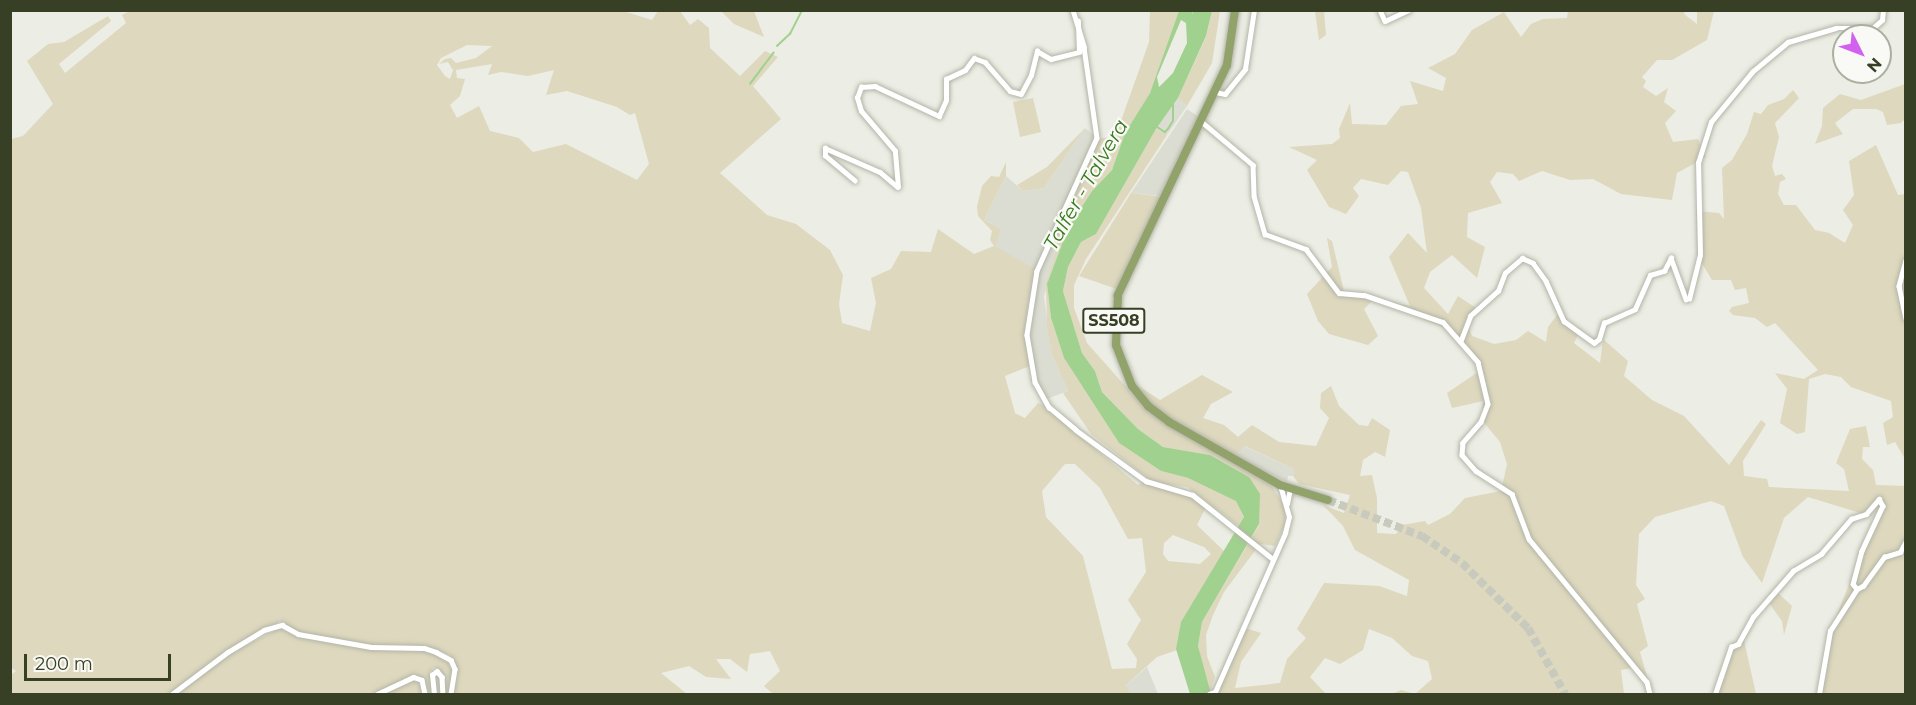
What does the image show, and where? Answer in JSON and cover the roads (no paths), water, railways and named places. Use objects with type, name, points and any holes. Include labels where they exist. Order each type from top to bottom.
[{"type":"main road","points":[[1202,122],[1216,92],[1234,42],[1235,10]]},
{"type":"main road","name":"SS508","points":[[1202,122],[1121,287],[1115,315],[1116,345],[1126,378],[1148,406],[1289,492],[1301,492],[1328,500]]},
{"type":"street","points":[[1073,10],[1078,19],[1096,140],[1037,271],[1027,335],[1035,382],[1049,407],[1146,482],[1186,490],[1257,544],[1273,559]]},
{"type":"street","points":[[1216,92],[1226,94],[1245,69],[1254,10]]},
{"type":"street","points":[[1380,10],[1385,21],[1409,10]]},
{"type":"street","points":[[1461,341],[1470,316],[1498,291],[1504,273],[1522,258],[1533,263],[1546,281],[1564,321],[1594,343],[1604,323],[1635,309],[1650,275],[1664,271],[1671,258],[1689,299],[1700,255],[1698,163],[1711,122],[1752,72],[1788,42],[1836,28],[1873,28],[1882,20],[1883,10]]},
{"type":"street","points":[[855,182],[825,156],[825,148],[880,172],[898,187],[895,151],[861,111],[858,92],[870,84],[939,116],[946,100],[946,79],[965,70],[974,58],[985,62],[1010,91],[1021,94],[1031,75],[1037,51],[1051,59],[1080,52],[1078,19]]},
{"type":"street","points":[[1202,122],[1253,165],[1254,196],[1265,234],[1306,249],[1339,293],[1364,295],[1415,311],[1446,324],[1478,362],[1488,398],[1481,422],[1463,443],[1462,455],[1476,471],[1512,494],[1529,539],[1647,682],[1650,694]]},
{"type":"street","points":[[1905,260],[1899,286],[1905,318]]},
{"type":"street","points":[[1212,693],[1285,533],[1289,492]]},
{"type":"street","points":[[1715,694],[1731,647],[1738,644],[1753,617],[1793,572],[1821,554],[1851,519],[1866,514],[1879,499],[1883,506],[1862,551],[1854,583],[1857,589]]},
{"type":"street","points":[[1819,694],[1829,634],[1857,589],[1863,586],[1884,557],[1900,552],[1905,541]]},
{"type":"street","points":[[172,694],[228,652],[264,630],[282,625],[298,634],[371,647],[424,648],[445,655],[455,669],[451,694]]},
{"type":"street","points":[[434,694],[432,675],[437,671],[442,677],[443,694]]},
{"type":"street","points":[[377,694],[413,678],[422,681],[425,694]]},
{"type":"waterway","points":[[777,46],[790,34],[802,10]]},
{"type":"waterway","points":[[1197,10],[1197,27]]},
{"type":"waterway","points":[[750,84],[773,53]]},
{"type":"waterway","points":[[1156,126],[1165,132],[1168,129],[1173,121],[1173,105]]},
{"type":"tunnel","points":[[1328,500],[1422,536],[1462,563],[1528,628],[1565,694]]},
{"type":"water label","name":"Talfer - Talvera","points":[[1086,185]]}]
